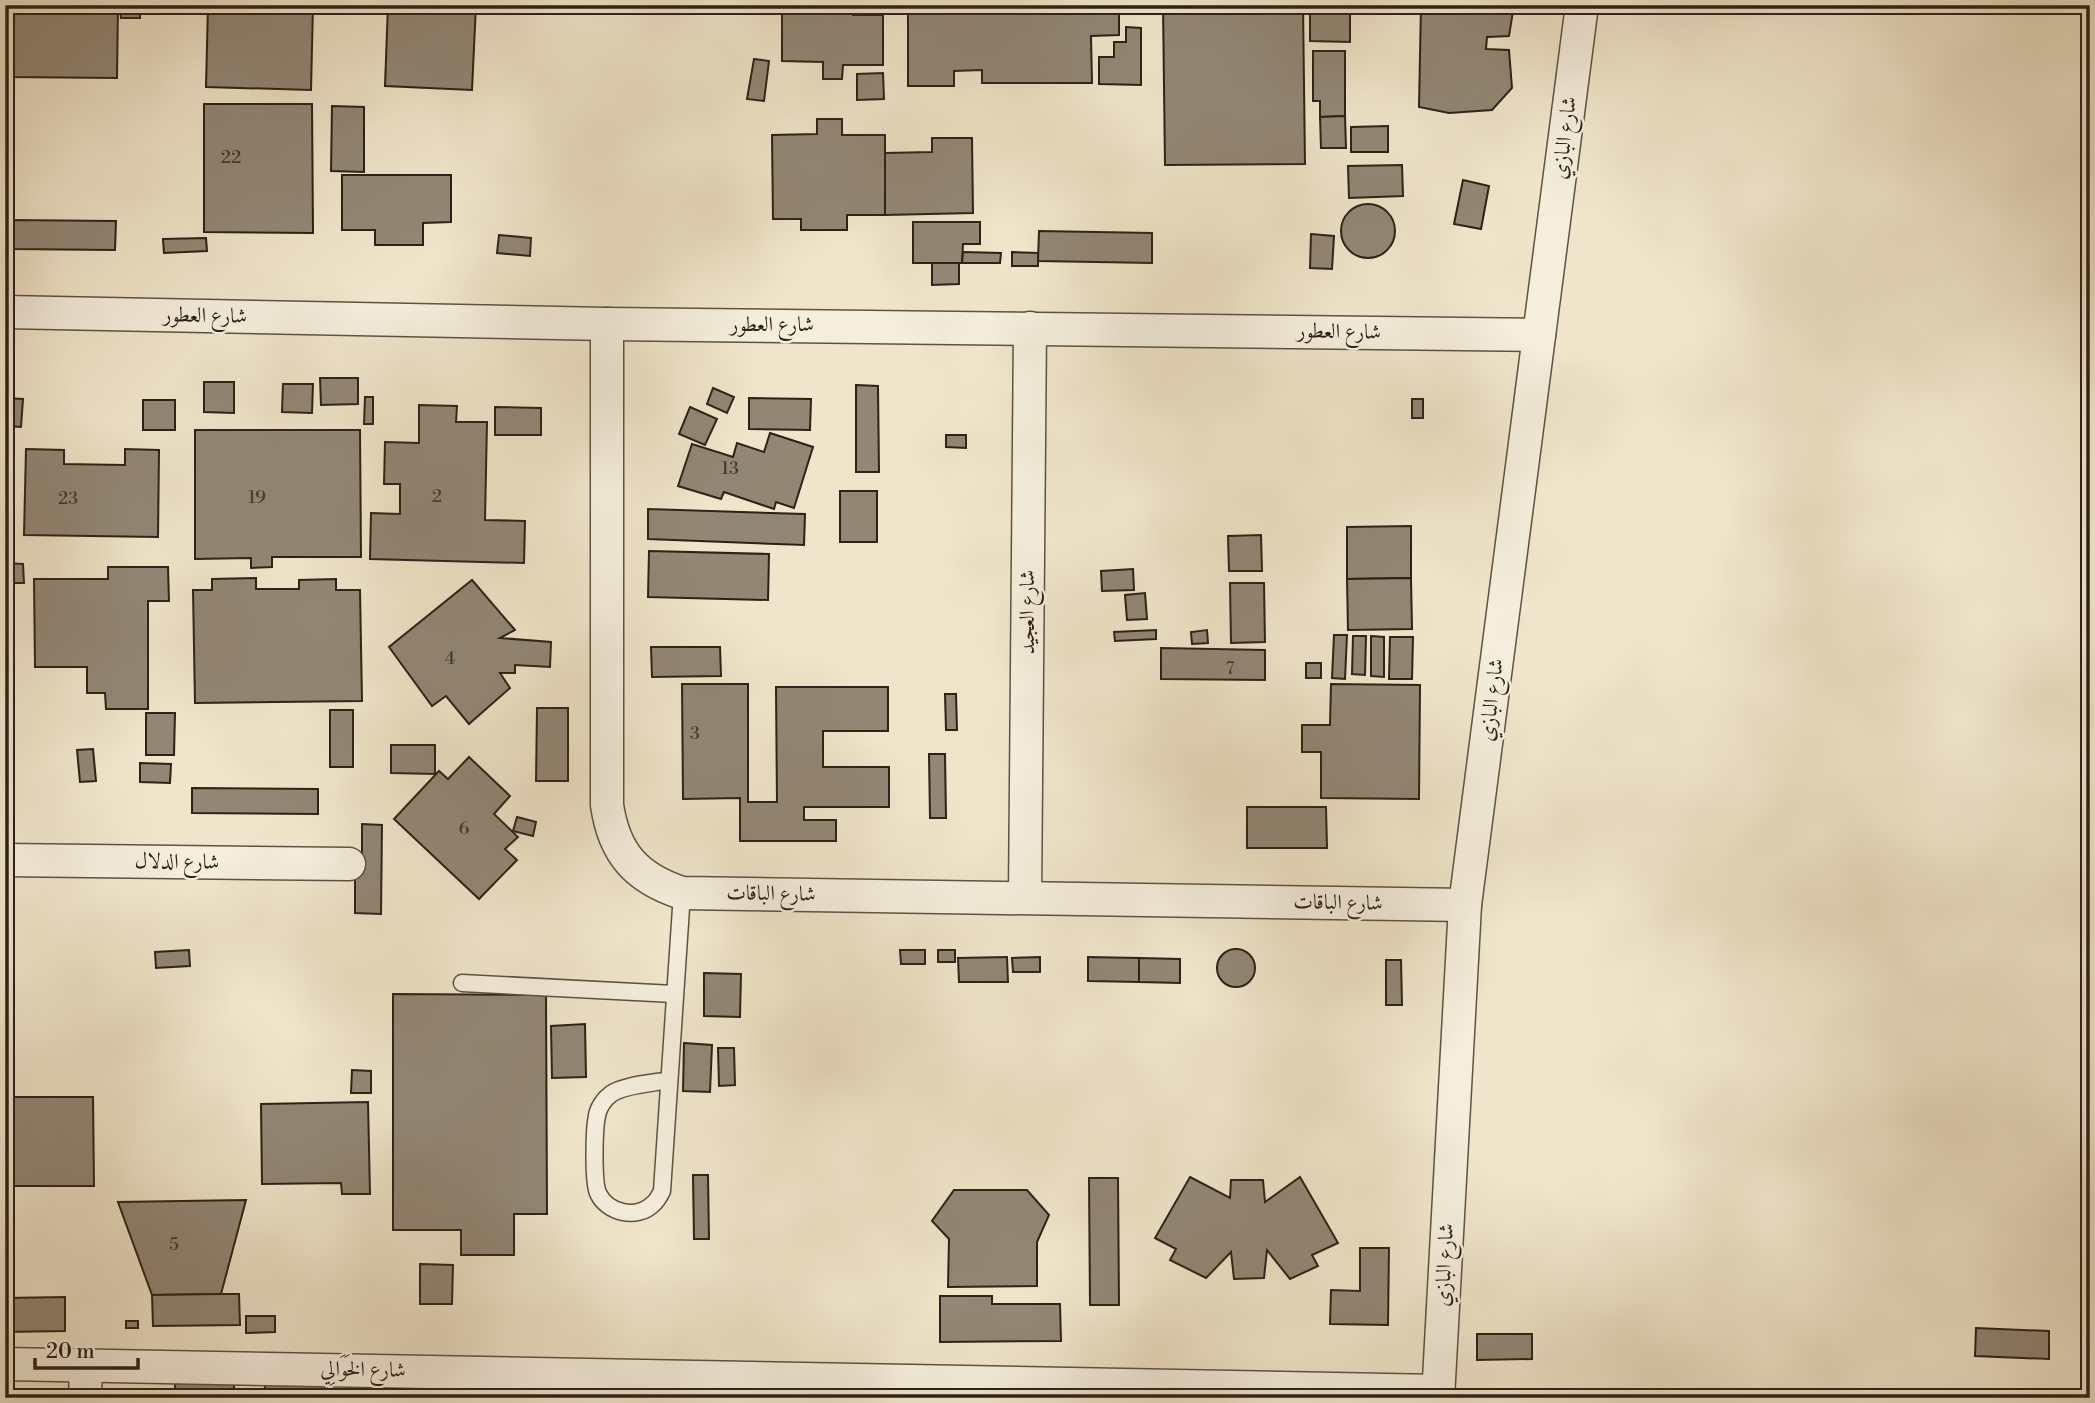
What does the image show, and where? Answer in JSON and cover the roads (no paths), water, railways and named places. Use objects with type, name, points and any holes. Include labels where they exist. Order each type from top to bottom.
[{"type":"street","name":"شارع البازي","points":[[1438,1394],[1465,905],[1582,5]]},
{"type":"street","name":"شارع العطور","points":[[5,312],[607,324],[1539,335]]},
{"type":"street","name":"شارع الباقات","points":[[607,324],[607,805],[614,835],[629,862],[644,876],[662,887],[682,893],[1465,905]]},
{"type":"street","name":"شارع العجيد","points":[[1026,897],[1030,328]]},
{"type":"street","name":"شارع الدلال","points":[[5,860],[349,864]]},
{"type":"street","name":"شارع الخَوَالِي","points":[[5,1364],[1438,1394]]},
{"type":"street","points":[[85,1398],[86,1364]]},
{"type":"lane","points":[[669,1080],[612,1093],[602,1103],[597,1116],[597,1192],[608,1205],[622,1213],[639,1212],[653,1205],[662,1191],[682,893]]},
{"type":"lane","points":[[462,983],[674,993]]}]
